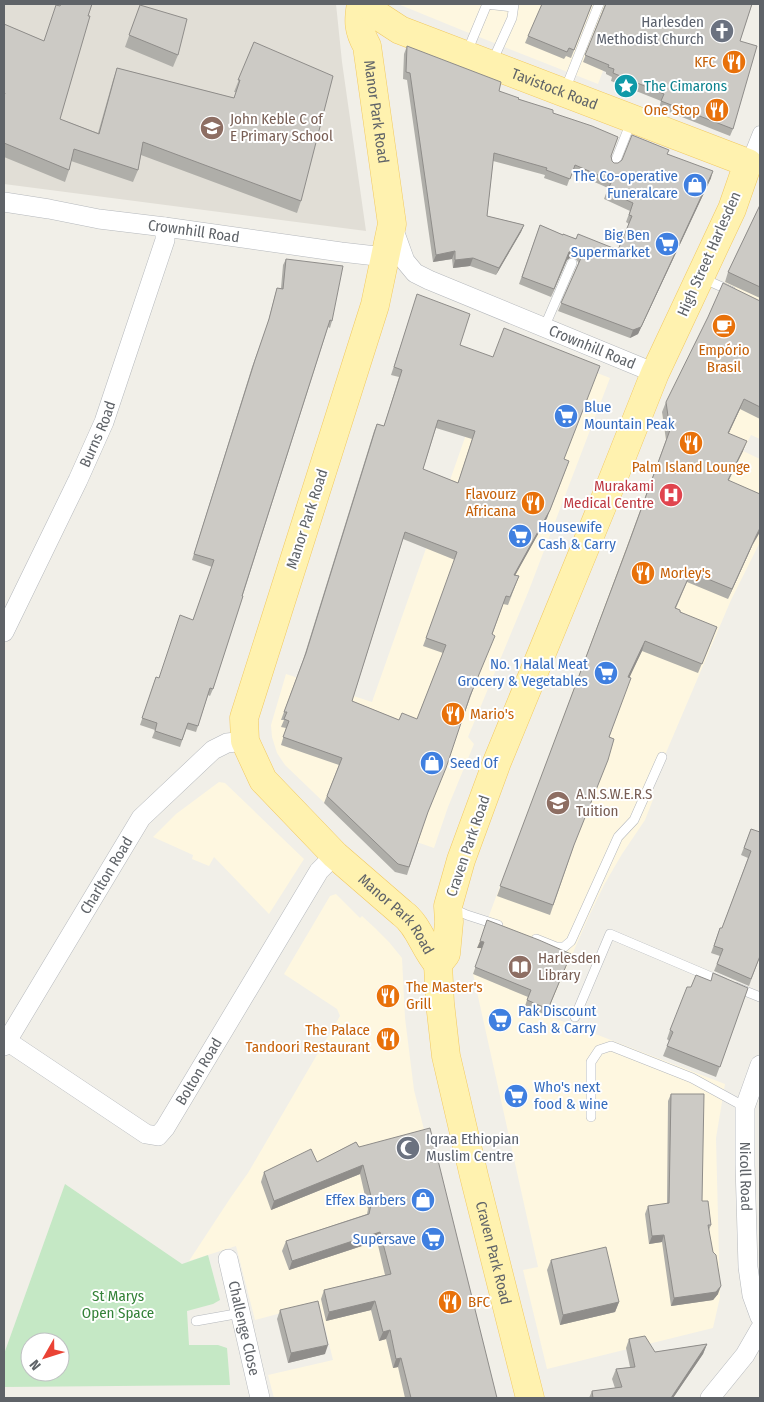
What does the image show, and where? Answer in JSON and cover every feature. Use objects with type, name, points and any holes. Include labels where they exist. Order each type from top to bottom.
[{"type":"main road","name":"Manor Park Road","points":[[361,4],[358,17],[360,33],[366,46],[392,224],[375,305],[244,718],[245,741],[263,780],[335,854],[410,918],[438,964]]},
{"type":"main road","name":"Tavistock Road","points":[[370,4],[377,14],[400,30],[748,163]]},
{"type":"main road","points":[[366,46],[381,34],[400,30]]},
{"type":"main road","name":"High Street Harlesden","points":[[655,373],[732,208],[748,163]]},
{"type":"main road","name":"Craven Park Road","points":[[530,1398],[476,1185],[446,1056],[438,964],[446,954],[449,922],[448,906],[461,860],[497,762],[655,373]]},
{"type":"main road","points":[[410,918],[430,914],[448,906]]},
{"type":"street","name":"High Street Harlesden","points":[[748,163],[760,133]]},
{"type":"street","name":"Crownhill Road","points":[[4,202],[99,220],[165,227],[385,257]]},
{"type":"street","name":"Crownhill Road","points":[[392,224],[405,261],[416,273],[655,373]]},
{"type":"street","name":"Burns Road","points":[[4,632],[104,422],[165,240],[165,227]]},
{"type":"street","name":"Charlton Road","points":[[5,1044],[141,818],[213,750],[227,743],[245,741]]},
{"type":"street","name":"Bolton Road","points":[[5,1044],[146,1134],[158,1136],[165,1128],[320,871],[335,854]]},
{"type":"street","name":"Nicoll Road","points":[[760,1066],[745,1107],[748,1267],[752,1295],[760,1317]]},
{"type":"street","name":"Challenge Close","points":[[228,1259],[260,1398]]},
{"type":"street","points":[[710,1398],[745,1355],[760,1329]]},
{"type":"lane","points":[[466,55],[486,4],[513,5],[512,18],[491,65]]},
{"type":"lane","points":[[564,93],[599,4]]},
{"type":"lane","points":[[614,165],[632,119]]},
{"type":"lane","points":[[544,328],[572,263]]},
{"type":"lane","points":[[700,276],[738,294]]},
{"type":"lane","points":[[530,937],[556,947],[564,947],[571,940],[618,837],[634,820],[662,757]]},
{"type":"lane","points":[[448,906],[467,916],[504,927]]},
{"type":"lane","points":[[575,1017],[610,934],[760,998]]},
{"type":"lane","points":[[591,1117],[591,1062],[599,1050],[611,1046],[692,1078],[745,1107]]},
{"type":"lane","points":[[196,1321],[240,1313]]},
{"type":"shaded area","name":"John Keble C of E Primary School","points":[[4,4],[336,4],[342,62],[366,231],[4,184]]},
{"type":"shaded area","points":[[398,4],[614,4],[603,71],[598,84]]},
{"type":"shaded area","points":[[760,208],[760,439],[751,435],[743,451],[760,459],[760,542],[731,600],[648,795],[654,797],[645,820],[604,885],[546,1015],[725,1084],[716,1138],[720,1297],[713,1328],[547,1369],[523,1270],[538,1267],[473,974],[481,949],[477,948],[666,441],[662,414]]},
{"type":"shaded area","points":[[501,335],[610,378],[529,590],[468,737],[474,744],[448,807],[434,848],[388,832],[340,806],[337,815],[285,765],[277,753],[272,737],[271,725],[286,674],[372,702]]},
{"type":"shaded area","points":[[219,782],[225,783],[304,859],[269,914],[214,857],[209,866],[192,859],[193,855],[153,837],[176,814]]},
{"type":"shaded area","points":[[336,894],[360,918],[362,916],[376,929],[402,958],[405,1018],[414,1090],[492,1398],[274,1398],[268,1375],[333,1360],[319,1303],[255,1320],[236,1246],[189,1261],[248,1173],[340,1016],[337,1009],[284,974],[330,896]]},
{"type":"green space","name":"St Marys Open Space","points":[[65,1184],[182,1264],[208,1255],[220,1300],[213,1304],[187,1311],[189,1345],[218,1345],[227,1348],[230,1385],[4,1387],[4,1354]]},
{"type":"building","points":[[61,4],[92,4],[60,119],[99,134],[117,68],[234,98],[240,80],[238,80],[254,42],[333,76],[301,201],[143,142],[138,170],[74,149],[69,170],[4,143],[4,24],[44,41],[56,5],[60,6]]},
{"type":"building","points":[[542,4],[592,4],[574,50],[569,48],[567,52],[528,36]]},
{"type":"building","points":[[606,4],[752,4],[740,41],[757,46],[733,129],[661,101],[664,94],[613,73],[614,69],[608,67],[609,65],[585,55]]},
{"type":"building","points":[[140,5],[187,19],[178,55],[129,35]]},
{"type":"building","points":[[407,46],[501,82],[499,91],[553,110],[553,113],[618,137],[611,156],[614,163],[622,160],[632,135],[669,150],[667,154],[713,171],[641,327],[633,330],[561,303],[581,258],[578,250],[574,249],[569,252],[554,289],[522,277],[540,225],[576,239],[578,234],[618,250],[632,216],[629,215],[633,203],[607,191],[612,181],[575,165],[570,179],[546,170],[547,168],[494,153],[487,216],[524,225],[499,268],[473,258],[455,260],[455,251],[436,255],[410,73],[406,72]]},
{"type":"building","points":[[760,205],[760,287],[728,272]]},
{"type":"building","points":[[286,259],[343,266],[332,321],[330,320],[213,689],[210,688],[198,726],[188,723],[182,740],[155,731],[157,723],[142,718],[156,677],[159,678],[180,615],[193,620],[214,560],[194,554],[269,319],[277,288],[283,289]]},
{"type":"building","points":[[723,283],[760,301],[760,407],[744,399],[728,433],[747,441],[728,480],[760,494],[760,528],[732,589],[691,572],[675,608],[680,610],[680,612],[717,627],[702,664],[645,641],[628,677],[631,678],[609,737],[614,739],[608,760],[574,845],[553,905],[500,886],[670,430],[666,402]]},
{"type":"building","points":[[417,294],[470,314],[460,345],[493,357],[504,328],[600,366],[564,459],[569,461],[550,510],[514,575],[519,576],[510,597],[506,596],[492,634],[495,636],[470,696],[446,768],[409,867],[398,864],[327,796],[342,758],[283,737],[289,721],[284,719],[287,712],[284,712],[306,653],[377,424],[384,426],[402,370],[394,367]],"holes":[[[438,420],[475,431],[458,483],[423,469]],[[405,532],[457,552],[426,638],[446,645],[417,719],[402,713],[399,720],[352,701]]]},
{"type":"building","points":[[751,829],[760,832],[760,956],[751,979],[717,964],[723,949],[714,946],[751,851],[744,848]]},
{"type":"building","name":"Harlesden Library","points":[[487,920],[571,954],[548,1009],[527,1000],[531,990],[475,967],[484,942],[480,941]]},
{"type":"building","points":[[713,973],[748,988],[720,1067],[667,1046],[673,1032],[670,1030],[687,987],[691,987],[696,975],[711,981]]},
{"type":"building","points":[[671,1094],[704,1094],[702,1201],[708,1201],[711,1225],[708,1225],[713,1252],[716,1255],[721,1286],[716,1292],[674,1298],[664,1235],[652,1236],[648,1206],[669,1203]]},
{"type":"building","points":[[430,1128],[497,1398],[411,1398],[401,1358],[396,1359],[390,1330],[383,1332],[375,1301],[329,1312],[324,1290],[391,1274],[380,1232],[292,1261],[286,1241],[369,1214],[372,1200],[363,1165],[274,1201],[264,1172],[311,1149],[317,1162],[356,1142],[359,1147]]},
{"type":"building","points":[[606,1247],[619,1302],[563,1315],[551,1260]]},
{"type":"building","points":[[318,1301],[328,1345],[291,1353],[280,1310]]},
{"type":"building","points":[[645,1336],[655,1352],[707,1344],[671,1398],[593,1398],[592,1391],[622,1387],[616,1369],[635,1367],[629,1339]]},
{"type":"place","name":"Harlesden Methodist Church","points":[[722,31]]},
{"type":"place","name":"KFC","points":[[734,62]]},
{"type":"place","name":"The Cimarons","points":[[626,86]]},
{"type":"place","name":"One Stop","points":[[717,110]]},
{"type":"place","name":"John Keble C of E Primary School","points":[[212,128]]},
{"type":"place","name":"The Co-operative Funeralcare","points":[[695,185]]},
{"type":"place","name":"Big Ben Supermarket","points":[[667,244]]},
{"type":"place","name":"Empório Brasil","points":[[724,326]]},
{"type":"place","name":"Blue Mountain Peak","points":[[566,416]]},
{"type":"place","name":"Palm Island Lounge","points":[[691,443]]},
{"type":"place","name":"Murakami Medical Centre","points":[[671,495]]},
{"type":"place","name":"Flavourz Africana","points":[[533,503]]},
{"type":"place","name":"Housewife Cash & Carry","points":[[520,536]]},
{"type":"place","name":"Morley's","points":[[643,573]]},
{"type":"place","name":"No. 1 Halal Meat Grocery & Vegetables","points":[[606,673]]},
{"type":"place","name":"Mario's","points":[[453,714]]},
{"type":"place","name":"Seed Of","points":[[432,763]]},
{"type":"place","name":"A.N.S.W.E.R.S Tuition","points":[[558,803]]},
{"type":"place","name":"Harlesden Library","points":[[520,967]]},
{"type":"place","name":"The Master's Grill","points":[[388,996]]},
{"type":"place","name":"Pak Discount Cash & Carry","points":[[500,1020]]},
{"type":"place","name":"The Palace Tandoori Restaurant","points":[[388,1039]]},
{"type":"place","name":"Who's next food & wine","points":[[516,1096]]},
{"type":"place","name":"Iqraa Ethiopian Muslim Centre","points":[[408,1148]]},
{"type":"place","name":"Effex Barbers","points":[[423,1200]]},
{"type":"place","name":"Supersave","points":[[433,1239]]},
{"type":"place","name":"BFC","points":[[450,1302]]}]
